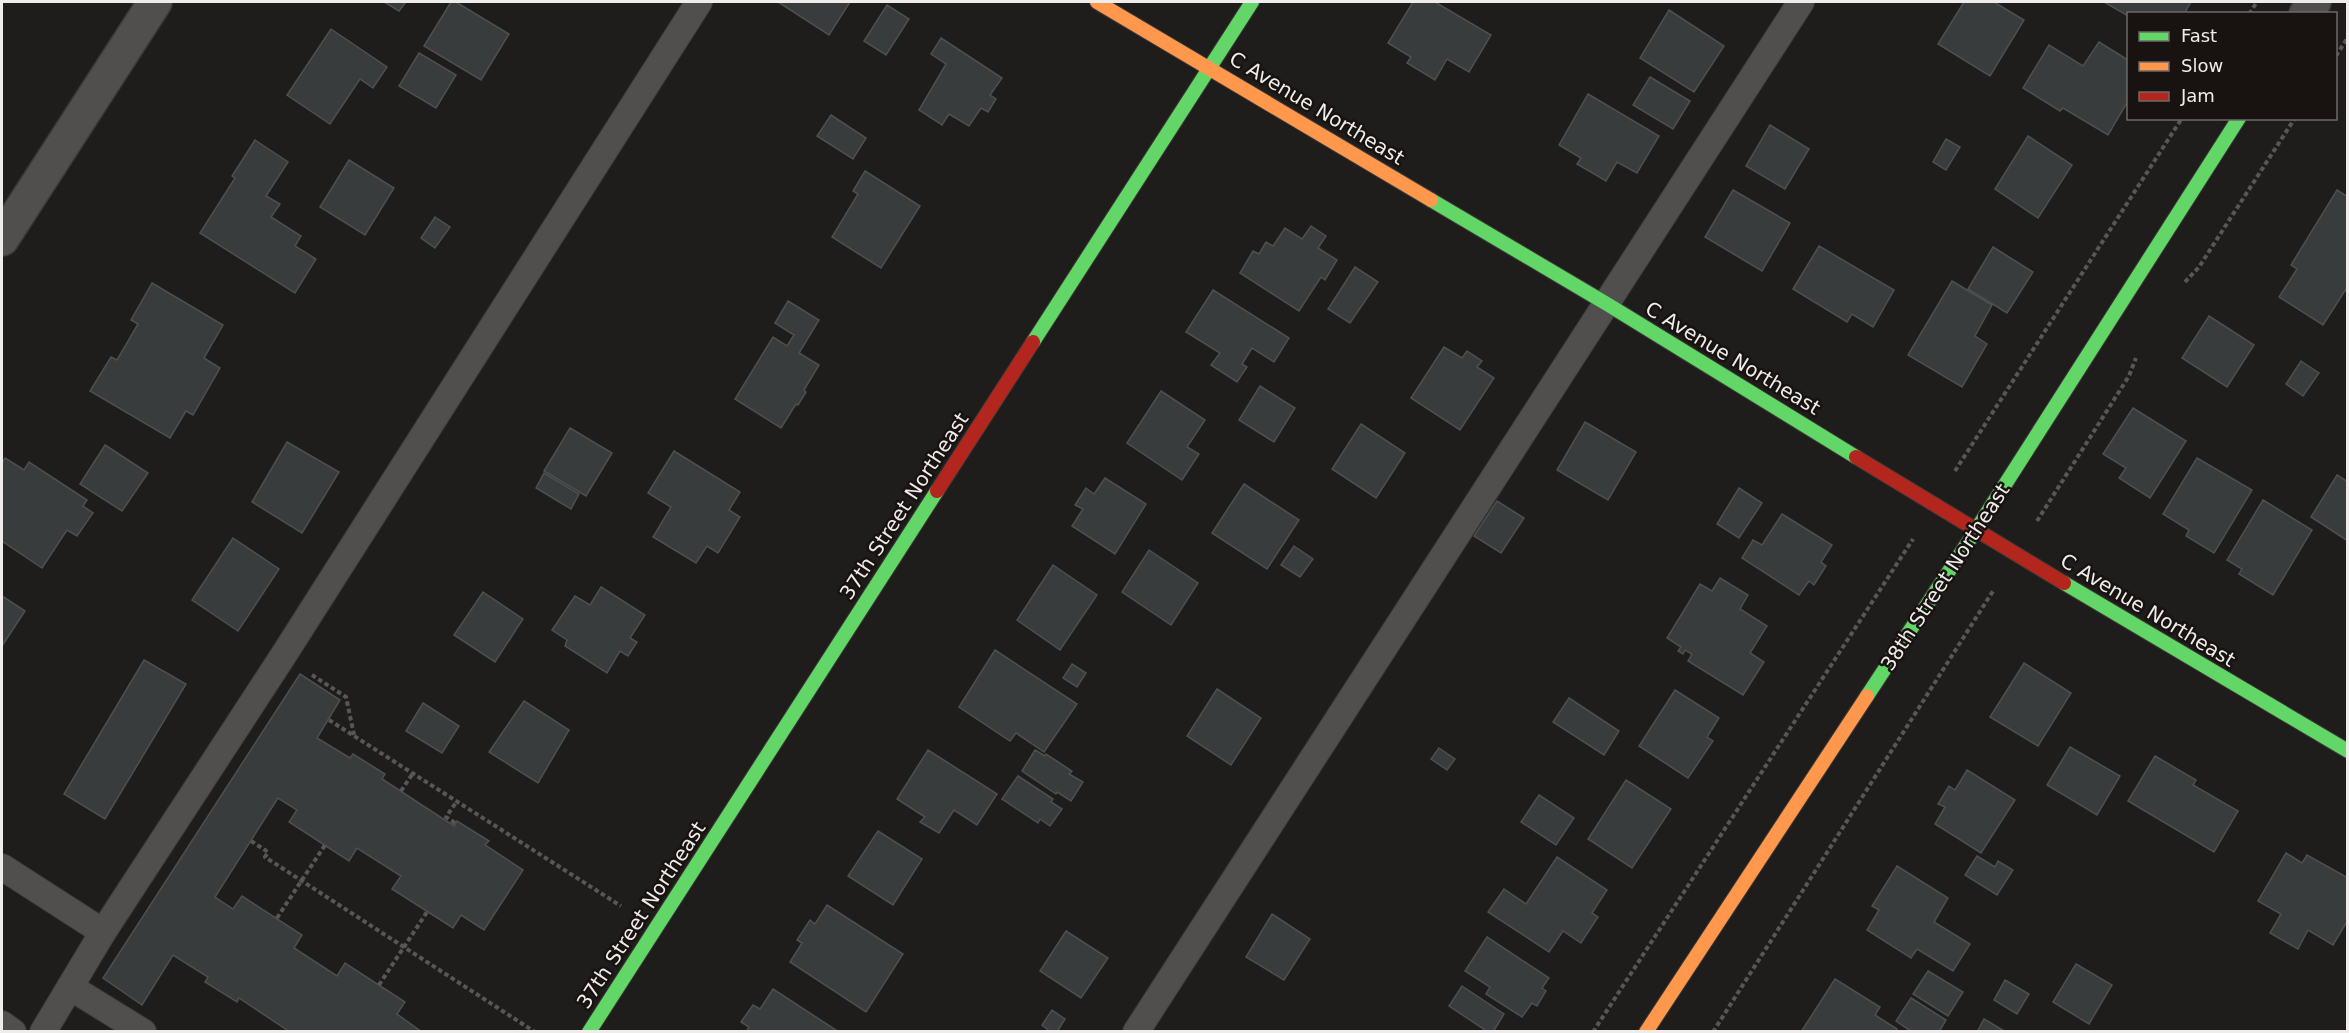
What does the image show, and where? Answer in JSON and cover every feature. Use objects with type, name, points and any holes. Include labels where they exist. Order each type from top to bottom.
[{"type":"street","points":[[2,239],[155,2]]},
{"type":"street","name":"C Avenue Northeast","points":[[1097,2],[1607,304],[1976,530],[2348,751]]},
{"type":"street","name":"37th Street Northeast","points":[[589,1032],[1252,2]]},
{"type":"street","name":"38th Street Northeast","points":[[1647,1031],[1976,530],[2238,120]]},
{"type":"lane","points":[[43,1032],[103,932],[276,666],[699,2]]},
{"type":"lane","points":[[1136,1032],[1801,2]]},
{"type":"lane","points":[[2,867],[103,932]]},
{"type":"lane","points":[[70,987],[143,1032]]},
{"type":"lane","points":[[2,1024],[13,1032]]},
{"type":"path","points":[[2337,54],[2348,37]]},
{"type":"path","points":[[1953,475],[2181,120]]},
{"type":"path","points":[[2177,290],[2199,267],[2294,120]]},
{"type":"path","points":[[2034,525],[2128,376],[2138,354]]},
{"type":"path","points":[[1593,1032],[1916,534]]},
{"type":"path","points":[[1713,1032],[1993,591]]},
{"type":"path","points":[[306,672],[346,697],[354,736]]},
{"type":"path","points":[[329,720],[624,908]]},
{"type":"path","points":[[401,791],[413,773]]},
{"type":"path","points":[[456,823],[446,817],[457,801]]},
{"type":"path","points":[[251,841],[268,852],[265,857],[535,1032]]},
{"type":"path","points":[[277,918],[325,845]]},
{"type":"path","points":[[379,985],[427,912]]},
{"type":"building","points":[[384,2],[406,2],[399,11]]},
{"type":"building","points":[[451,2],[456,2],[509,34],[481,80],[424,46]]},
{"type":"building","points":[[778,2],[850,2],[829,35]]},
{"type":"building","points":[[1413,2],[1435,2],[1491,35],[1469,72],[1447,59],[1435,80],[1407,63],[1411,57],[1388,43]]},
{"type":"building","points":[[1964,2],[1994,2],[2024,20],[1990,76],[1938,44]]},
{"type":"building","points":[[2104,2],[2191,2],[2185,12],[2127,12],[2127,15]]},
{"type":"building","points":[[887,5],[909,19],[886,55],[864,41]]},
{"type":"building","points":[[1669,10],[1724,46],[1694,92],[1640,58]]},
{"type":"building","points":[[331,29],[387,67],[373,88],[360,79],[330,124],[287,95]]},
{"type":"building","points":[[941,38],[1002,78],[990,95],[996,99],[988,112],[981,108],[969,126],[949,114],[942,125],[919,110],[946,64],[931,54]]},
{"type":"building","points":[[2099,42],[2127,59],[2127,103],[2108,135],[2063,108],[2060,111],[2023,88],[2049,45],[2083,66]]},
{"type":"building","points":[[419,53],[456,75],[436,108],[399,86]]},
{"type":"building","points":[[1650,77],[1690,101],[1673,129],[1633,105]]},
{"type":"building","points":[[1588,94],[1659,136],[1637,173],[1617,162],[1606,181],[1577,164],[1581,158],[1559,145]]},
{"type":"building","points":[[831,115],[866,138],[853,159],[817,136]]},
{"type":"building","points":[[1770,125],[1809,149],[1785,189],[1746,166]]},
{"type":"building","points":[[2028,136],[2072,165],[2038,218],[1995,189]]},
{"type":"building","points":[[1946,139],[1960,147],[1946,170],[1933,162]]},
{"type":"building","points":[[255,140],[288,162],[266,196],[280,204],[271,217],[301,236],[295,246],[316,259],[295,293],[200,233],[235,178],[232,176]]},
{"type":"building","points":[[349,160],[394,188],[365,235],[320,207]]},
{"type":"building","points":[[865,171],[920,206],[881,268],[832,237],[858,194],[853,191]]},
{"type":"building","points":[[1733,190],[1790,223],[1762,271],[1705,237]]},
{"type":"building","points":[[2337,190],[2348,197],[2348,286],[2323,325],[2279,297],[2297,269],[2291,265]]},
{"type":"building","points":[[435,217],[450,227],[435,248],[421,238]]},
{"type":"building","points":[[1311,226],[1326,236],[1318,248],[1337,260],[1325,280],[1321,277],[1299,311],[1240,273],[1253,251],[1259,254],[1266,242],[1273,246],[1285,228],[1302,239]]},
{"type":"building","points":[[1819,246],[1894,290],[1873,327],[1852,314],[1847,322],[1793,289]]},
{"type":"building","points":[[1993,247],[2033,272],[2007,313],[1968,289]]},
{"type":"building","points":[[1355,267],[1378,282],[1350,323],[1328,309]]},
{"type":"building","points":[[1952,281],[1992,305],[1975,336],[1987,344],[1962,387],[1908,355]]},
{"type":"building","points":[[152,283],[223,325],[204,358],[220,368],[193,415],[186,411],[170,438],[90,391],[111,357],[117,360],[138,324],[131,320]]},
{"type":"building","points":[[1213,290],[1289,338],[1274,362],[1252,348],[1242,364],[1247,367],[1237,382],[1211,365],[1220,353],[1186,332]]},
{"type":"building","points":[[788,301],[819,320],[799,353],[819,365],[804,390],[806,392],[781,428],[735,399],[773,337],[787,346],[794,335],[775,323]]},
{"type":"building","points":[[2209,316],[2254,345],[2227,387],[2182,358]]},
{"type":"building","points":[[1444,347],[1462,358],[1467,351],[1482,361],[1477,367],[1494,378],[1460,430],[1411,398]]},
{"type":"building","points":[[2301,361],[2319,373],[2303,396],[2286,384]]},
{"type":"building","points":[[1260,386],[1295,408],[1274,442],[1239,420]]},
{"type":"building","points":[[1161,391],[1205,420],[1187,447],[1199,454],[1182,480],[1127,443]]},
{"type":"building","points":[[2133,408],[2186,441],[2150,498],[2119,478],[2126,468],[2103,454]]},
{"type":"building","points":[[1585,422],[1636,452],[1608,500],[1557,470]]},
{"type":"building","points":[[1361,424],[1405,453],[1376,498],[1332,469]]},
{"type":"building","points":[[570,428],[612,453],[586,496],[544,471]]},
{"type":"building","points":[[287,442],[339,472],[302,533],[252,502]]},
{"type":"building","points":[[105,445],[148,473],[122,511],[80,484]]},
{"type":"building","points":[[674,451],[740,492],[729,510],[740,517],[718,553],[707,546],[696,563],[653,537],[671,507],[648,493]]},
{"type":"building","points":[[5,458],[24,470],[29,462],[87,500],[83,506],[93,513],[77,536],[67,530],[42,568],[2,541],[2,463]]},
{"type":"building","points":[[2197,458],[2252,490],[2214,553],[2186,536],[2189,530],[2163,514]]},
{"type":"building","points":[[544,473],[579,494],[571,509],[536,488]]},
{"type":"building","points":[[2337,475],[2348,482],[2348,541],[2311,517]]},
{"type":"building","points":[[1105,478],[1146,504],[1115,554],[1072,526],[1083,509],[1075,505],[1086,488],[1094,494]]},
{"type":"building","points":[[1244,484],[1299,520],[1267,569],[1212,533]]},
{"type":"building","points":[[1739,488],[1762,503],[1739,538],[1717,524]]},
{"type":"building","points":[[2263,500],[2312,530],[2273,595],[2239,574],[2242,569],[2227,560]]},
{"type":"building","points":[[1497,501],[1524,518],[1501,553],[1474,536]]},
{"type":"building","points":[[1782,514],[1832,545],[1821,562],[1826,566],[1814,585],[1809,581],[1799,595],[1742,558],[1753,540],[1762,545]]},
{"type":"building","points":[[233,538],[279,569],[238,631],[192,600]]},
{"type":"building","points":[[1294,546],[1313,559],[1300,577],[1281,565]]},
{"type":"building","points":[[1149,550],[1198,583],[1171,625],[1122,592]]},
{"type":"building","points":[[1053,565],[1097,595],[1060,650],[1017,620]]},
{"type":"building","points":[[1720,578],[1748,595],[1740,609],[1767,626],[1750,653],[1764,662],[1743,695],[1688,661],[1692,654],[1685,650],[1683,654],[1678,651],[1681,647],[1667,638],[1700,584],[1712,591]]},
{"type":"building","points":[[601,587],[645,615],[630,638],[637,642],[628,656],[620,651],[607,673],[565,646],[567,640],[552,630],[575,596],[590,605]]},
{"type":"building","points":[[483,592],[523,619],[495,662],[454,635]]},
{"type":"building","points":[[2,596],[25,611],[2,646]]},
{"type":"building","points":[[995,650],[1077,704],[1044,752],[1016,733],[1010,741],[959,707]]},
{"type":"building","points":[[144,660],[186,684],[105,819],[64,794]]},
{"type":"building","points":[[2024,663],[2071,693],[2038,746],[1990,717]]},
{"type":"building","points":[[1072,664],[1086,673],[1077,687],[1063,678]]},
{"type":"building","points":[[300,674],[340,700],[317,738],[350,758],[353,754],[385,774],[382,779],[454,826],[457,821],[489,841],[485,845],[523,870],[484,930],[461,915],[453,928],[392,889],[401,876],[357,848],[349,861],[289,822],[297,810],[278,798],[215,897],[233,909],[242,896],[302,935],[294,948],[337,976],[345,963],[405,1002],[397,1014],[419,1030],[418,1032],[290,1032],[239,998],[237,1002],[205,982],[208,977],[173,955],[142,1005],[103,978]]},
{"type":"building","points":[[1217,689],[1261,718],[1231,765],[1187,736]]},
{"type":"building","points":[[1675,690],[1719,718],[1707,737],[1713,741],[1688,778],[1639,746]]},
{"type":"building","points":[[1569,698],[1619,731],[1604,755],[1553,722]]},
{"type":"building","points":[[524,701],[569,730],[538,783],[489,752]]},
{"type":"building","points":[[423,703],[459,726],[442,753],[406,731]]},
{"type":"building","points":[[2070,747],[2120,776],[2097,815],[2047,785]]},
{"type":"building","points":[[1439,748],[1455,759],[1447,770],[1431,759]]},
{"type":"building","points":[[928,750],[997,794],[977,825],[954,810],[939,833],[920,822],[925,817],[897,799]]},
{"type":"building","points":[[1035,750],[1045,756],[1046,754],[1072,771],[1069,774],[1083,782],[1071,801],[1057,792],[1056,794],[1022,771]]},
{"type":"building","points":[[2155,756],[2196,780],[2193,785],[2238,811],[2214,852],[2128,801]]},
{"type":"building","points":[[1967,770],[2015,800],[1981,853],[1935,824],[1945,807],[1938,804],[1949,786],[1955,790]]},
{"type":"building","points":[[1018,776],[1053,799],[1051,802],[1062,809],[1050,826],[1040,819],[1038,823],[1002,799]]},
{"type":"building","points":[[1626,780],[1671,809],[1632,868],[1588,839]]},
{"type":"building","points":[[1539,795],[1574,818],[1556,845],[1521,822]]},
{"type":"building","points":[[878,831],[922,859],[893,905],[848,876]]},
{"type":"building","points":[[2286,853],[2302,863],[2307,855],[2348,878],[2348,920],[2333,945],[2308,930],[2298,949],[2270,933],[2281,914],[2258,901]]},
{"type":"building","points":[[1977,856],[1995,867],[1998,861],[2013,870],[1997,895],[1965,875]]},
{"type":"building","points":[[1557,857],[1607,890],[1592,913],[1598,917],[1581,943],[1563,931],[1549,952],[1488,912],[1504,889],[1526,904]]},
{"type":"building","points":[[1897,866],[1948,898],[1934,922],[1970,944],[1953,971],[1917,949],[1911,958],[1867,930],[1879,910],[1872,906]]},
{"type":"building","points":[[827,905],[903,954],[866,1012],[790,962],[802,943],[797,940],[810,920],[815,924]]},
{"type":"building","points":[[1272,914],[1310,939],[1284,980],[1246,957]]},
{"type":"building","points":[[1066,931],[1108,958],[1081,998],[1040,971]]},
{"type":"building","points":[[1487,937],[1549,978],[1542,988],[1546,991],[1537,1006],[1532,1003],[1522,1017],[1486,994],[1490,987],[1465,971]]},
{"type":"building","points":[[2076,964],[2112,985],[2089,1024],[2053,1002]]},
{"type":"building","points":[[1928,971],[1963,992],[1948,1016],[1913,994]]},
{"type":"building","points":[[1835,979],[1880,1007],[1875,1015],[1897,1029],[1895,1032],[1801,1032]]},
{"type":"building","points":[[2005,980],[2029,994],[2017,1014],[1994,1000]]},
{"type":"building","points":[[1462,986],[1504,1014],[1493,1032],[1488,1032],[1449,1006]]},
{"type":"building","points":[[773,989],[839,1032],[746,1032],[749,1027],[741,1022],[753,1005],[760,1009]]},
{"type":"building","points":[[1911,998],[1946,1020],[1939,1032],[1912,1032],[1896,1021]]},
{"type":"building","points":[[1052,1010],[1065,1019],[1057,1032],[1051,1032],[1042,1025]]},
{"type":"building","points":[[1984,1019],[2006,1032],[1977,1032]]},
{"type":"traffic: fast","points":[[1033,342],[1252,2]]},
{"type":"traffic: fast","points":[[1867,696],[1976,530],[2238,120]]},
{"type":"traffic: fast","points":[[1431,200],[1607,304],[1856,457]]},
{"type":"traffic: fast","points":[[589,1032],[937,491]]},
{"type":"traffic: fast","points":[[2064,583],[2348,751]]},
{"type":"traffic: slow","points":[[1097,2],[1431,200]]},
{"type":"traffic: slow","points":[[1646,1032],[1867,696]]},
{"type":"traffic: jam","points":[[937,491],[1033,342]]},
{"type":"traffic: jam","points":[[1856,457],[2064,583]]}]
